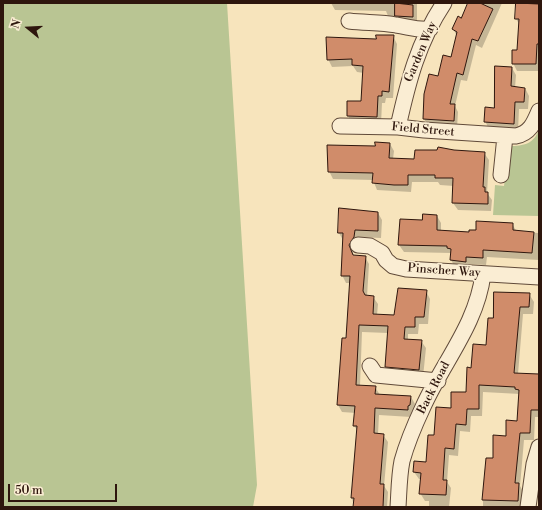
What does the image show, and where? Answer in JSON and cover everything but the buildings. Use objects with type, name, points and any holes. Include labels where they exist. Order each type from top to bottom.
[{"type":"street","name":"Garden Way","points":[[398,127],[411,70],[444,3]]},
{"type":"street","points":[[350,21],[370,24],[396,25],[416,30],[430,29]]},
{"type":"street","name":"Field Street","points":[[340,126],[398,127],[516,136],[526,133],[531,128],[539,111]]},
{"type":"street","points":[[501,175],[505,136]]},
{"type":"street","name":"Pinscher Way","points":[[358,245],[370,246],[378,250],[393,266],[413,270],[539,277]]},
{"type":"street","name":"Back Road","points":[[398,507],[402,462],[424,406],[474,310],[481,290],[483,274]]},
{"type":"street","points":[[370,366],[376,374],[438,381]]},
{"type":"street","points":[[528,507],[534,464],[539,447]]},
{"type":"green space","points":[[3,3],[227,3],[257,485],[253,507],[3,507]]},
{"type":"green space","points":[[539,129],[539,216],[493,215],[495,185],[504,186],[509,146],[524,145],[528,143],[534,138]]}]
